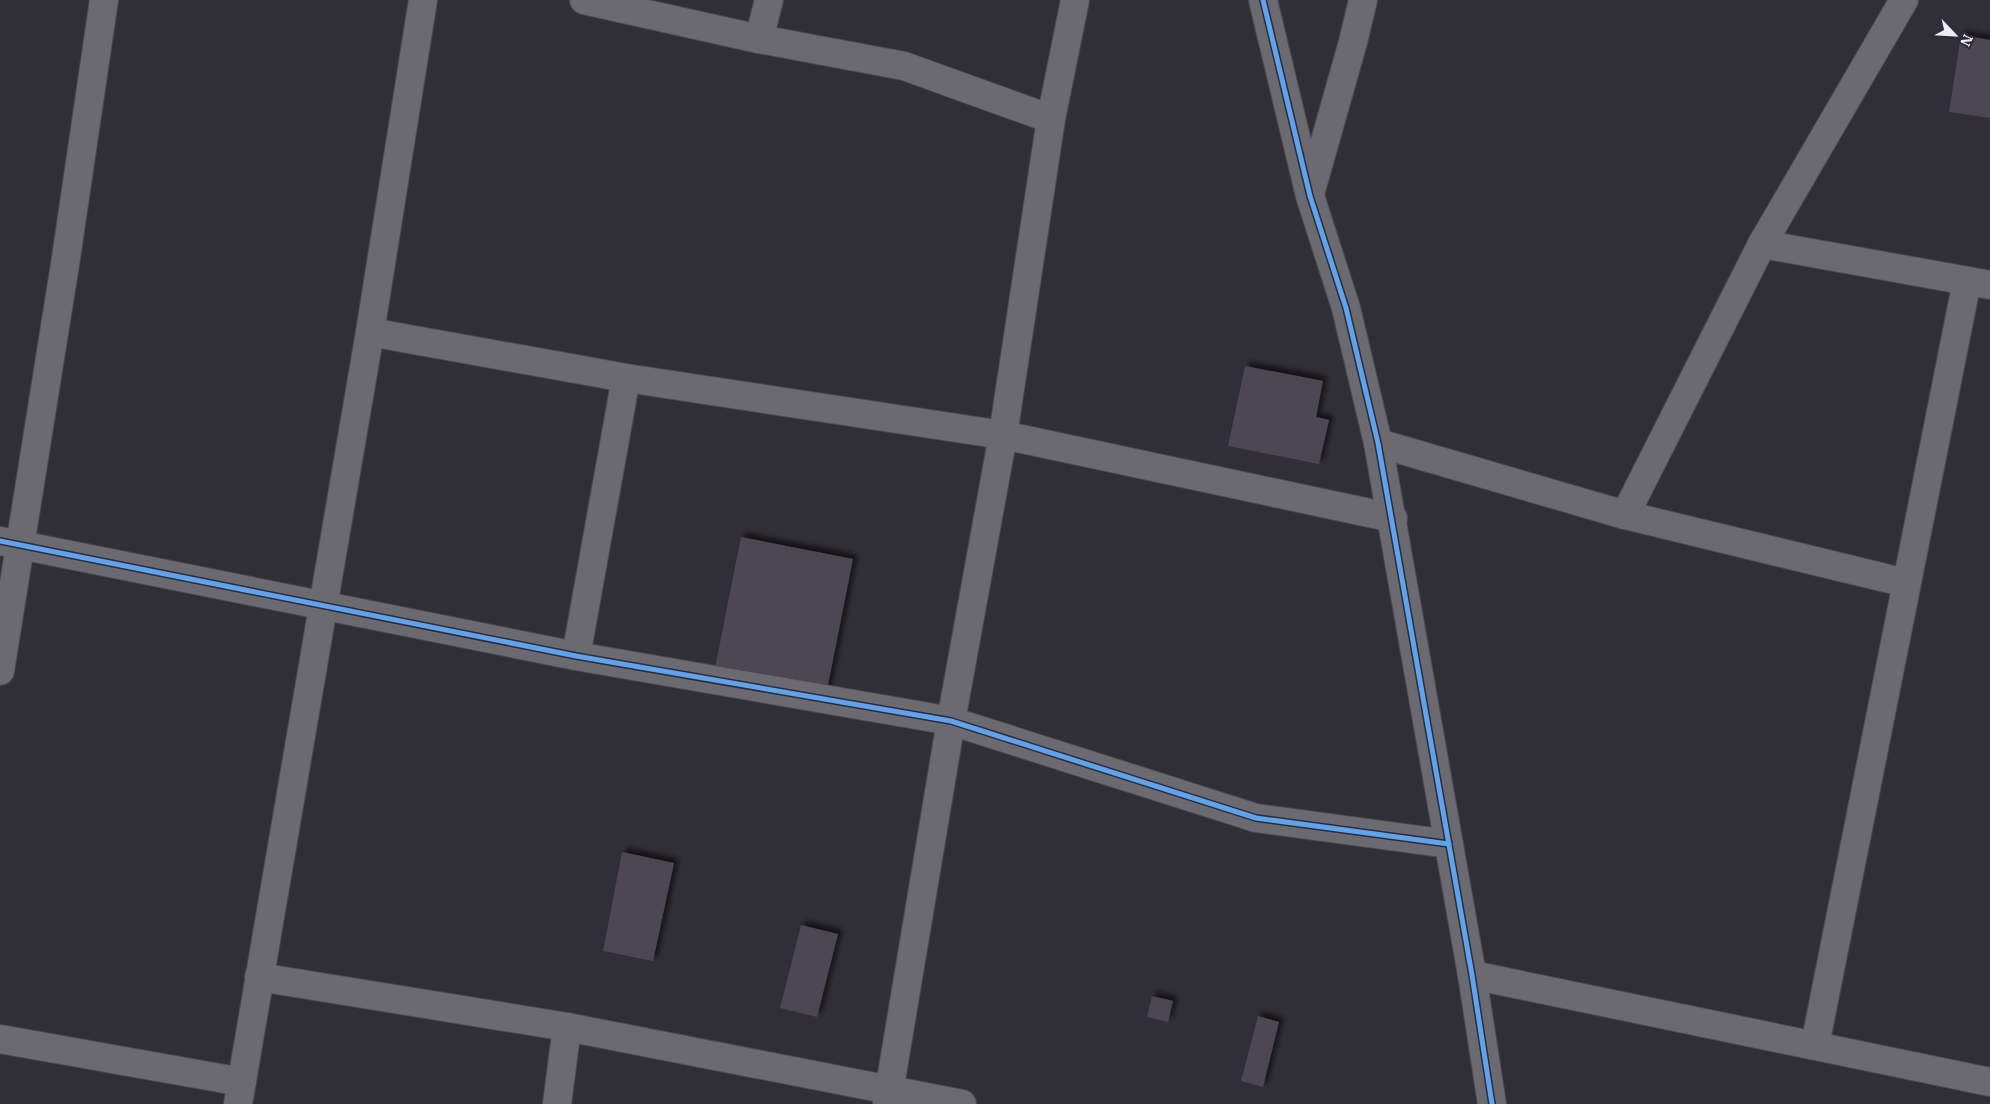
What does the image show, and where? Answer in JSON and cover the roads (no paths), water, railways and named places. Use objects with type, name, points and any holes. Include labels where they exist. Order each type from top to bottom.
[{"type":"street","points":[[0,671],[11,543],[66,258],[104,0]]},
{"type":"street","points":[[0,1039],[240,1093],[370,332],[423,0]]},
{"type":"street","points":[[584,0],[759,39],[904,66],[1051,119]]},
{"type":"street","points":[[759,39],[769,0]]},
{"type":"street","points":[[888,1098],[951,720],[1003,435],[1051,119],[1075,0]]},
{"type":"street","points":[[1263,0],[1310,196],[1346,308],[1378,443],[1393,518],[1472,975],[1492,1104]]},
{"type":"street","points":[[1310,196],[1363,0]]},
{"type":"street","points":[[1625,514],[1762,244],[1904,0]]},
{"type":"street","points":[[1762,244],[1979,283],[1906,583],[1815,1045]]},
{"type":"street","points":[[370,332],[626,378],[1003,435],[1393,518]]},
{"type":"street","points":[[576,656],[626,378]]},
{"type":"street","points":[[1378,443],[1625,514],[1906,583]]},
{"type":"street","points":[[11,543],[576,656],[951,720],[1256,818],[1449,844]]},
{"type":"street","points":[[1472,975],[1990,1082]]},
{"type":"street","points":[[259,977],[567,1027],[888,1098],[962,1104]]},
{"type":"street","points":[[557,1104],[567,1027]]}]
